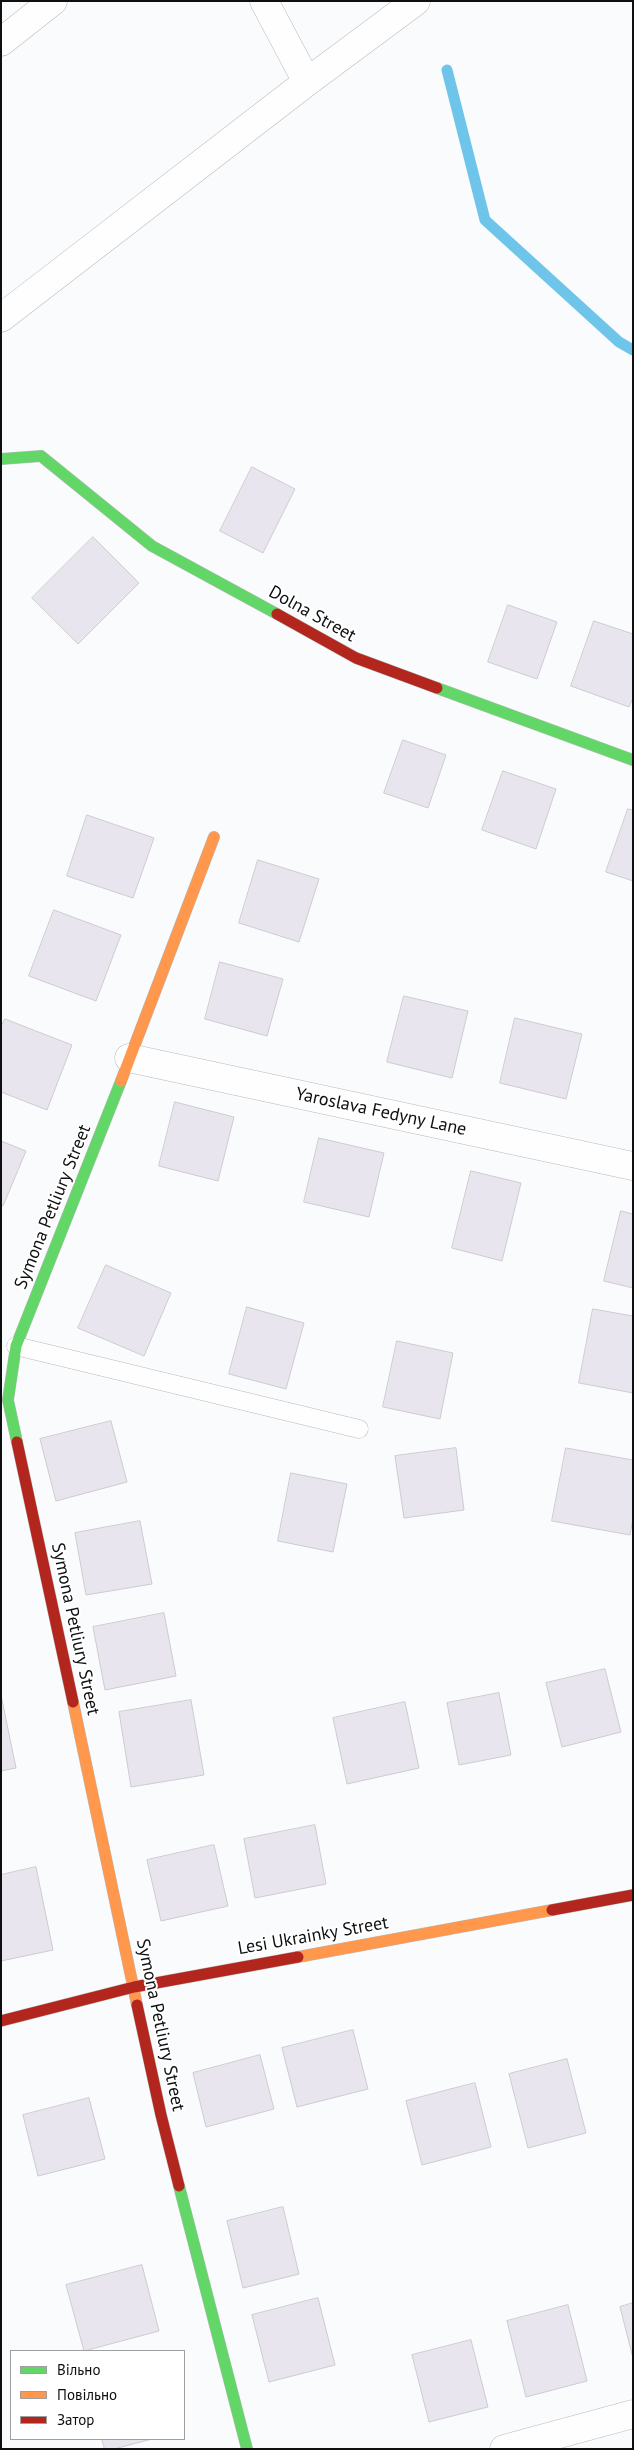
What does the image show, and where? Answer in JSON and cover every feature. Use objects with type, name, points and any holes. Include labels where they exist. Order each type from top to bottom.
[{"type":"street","points":[[1,42],[53,1]]},
{"type":"street","points":[[264,1],[307,82]]},
{"type":"street","points":[[1,318],[307,82],[416,1]]},
{"type":"street","name":"Dolna Street","points":[[1,459],[41,456],[152,546],[356,658],[633,760]]},
{"type":"street","name":"Symona Petliury Street","points":[[214,837],[80,1190],[16,1346],[8,1400],[161,2115],[247,2449]]},
{"type":"street","name":"Yaroslava Fedyny Lane","points":[[129,1058],[633,1166]]},
{"type":"street","name":"Lesi Ukrainky Street","points":[[1,2021],[134,1987],[633,1895]]},
{"type":"street","points":[[504,2449],[633,2414]]},
{"type":"lane","points":[[16,1346],[359,1429]]},
{"type":"building","points":[[252,467],[295,489],[263,553],[220,531]]},
{"type":"building","points":[[93,537],[139,583],[78,644],[32,598]]},
{"type":"building","points":[[508,605],[557,622],[537,679],[488,662]]},
{"type":"building","points":[[594,621],[633,634],[633,698],[629,707],[571,686]]},
{"type":"building","points":[[403,740],[446,755],[428,808],[384,793]]},
{"type":"building","points":[[503,771],[556,789],[536,849],[482,830]]},
{"type":"building","points":[[628,809],[633,810],[633,881],[606,872]]},
{"type":"building","points":[[87,815],[154,838],[133,898],[67,876]]},
{"type":"building","points":[[258,860],[319,879],[299,942],[239,923]]},
{"type":"building","points":[[54,910],[121,935],[96,1001],[29,976]]},
{"type":"building","points":[[220,962],[283,979],[267,1036],[205,1019]]},
{"type":"building","points":[[404,996],[468,1011],[452,1078],[387,1062]]},
{"type":"building","points":[[515,1018],[582,1034],[566,1099],[500,1083]]},
{"type":"building","points":[[5,1019],[72,1045],[47,1110],[1,1092],[1,1027]]},
{"type":"building","points":[[175,1102],[234,1117],[218,1181],[159,1166]]},
{"type":"building","points":[[319,1138],[384,1153],[369,1217],[304,1202]]},
{"type":"building","points":[[1,1141],[26,1151],[3,1206],[1,1205]]},
{"type":"building","points":[[471,1171],[521,1183],[502,1261],[452,1248]]},
{"type":"building","points":[[621,1211],[633,1214],[633,1288],[604,1281]]},
{"type":"building","points":[[106,1265],[171,1293],[144,1356],[78,1328]]},
{"type":"building","points":[[247,1307],[304,1323],[286,1389],[229,1374]]},
{"type":"building","points":[[593,1309],[633,1316],[633,1393],[579,1383]]},
{"type":"building","points":[[397,1341],[453,1353],[440,1419],[383,1407]]},
{"type":"building","points":[[111,1421],[127,1482],[56,1501],[40,1439]]},
{"type":"building","points":[[456,1448],[464,1510],[404,1518],[395,1456]]},
{"type":"building","points":[[566,1448],[633,1460],[633,1518],[630,1535],[552,1521]]},
{"type":"building","points":[[291,1473],[347,1484],[333,1552],[278,1541]]},
{"type":"building","points":[[140,1521],[152,1584],[86,1595],[75,1533]]},
{"type":"building","points":[[164,1613],[176,1676],[105,1690],[93,1627]]},
{"type":"building","points":[[605,1669],[621,1732],[562,1747],[546,1683]]},
{"type":"building","points":[[499,1693],[511,1755],[459,1765],[447,1703]]},
{"type":"building","points":[[1,1695],[16,1768],[1,1771]]},
{"type":"building","points":[[191,1700],[204,1775],[131,1787],[119,1712]]},
{"type":"building","points":[[405,1702],[419,1768],[347,1784],[333,1718]]},
{"type":"building","points":[[315,1825],[326,1884],[255,1898],[244,1839]]},
{"type":"building","points":[[214,1845],[228,1906],[161,1921],[147,1860]]},
{"type":"building","points":[[36,1867],[53,1950],[1,1961],[1,1875]]},
{"type":"building","points":[[353,2030],[368,2089],[297,2107],[282,2048]]},
{"type":"building","points":[[260,2055],[274,2109],[206,2127],[193,2073]]},
{"type":"building","points":[[567,2059],[586,2133],[528,2148],[509,2074]]},
{"type":"building","points":[[475,2083],[491,2147],[422,2165],[406,2101]]},
{"type":"building","points":[[89,2098],[105,2159],[38,2176],[23,2115]]},
{"type":"building","points":[[283,2207],[299,2274],[243,2288],[227,2221]]},
{"type":"building","points":[[142,2265],[159,2331],[84,2350],[66,2285]]},
{"type":"building","points":[[318,2298],[335,2365],[269,2382],[252,2315]]},
{"type":"building","points":[[633,2303],[633,2358],[620,2307]]},
{"type":"building","points":[[568,2305],[587,2381],[526,2397],[507,2321]]},
{"type":"building","points":[[471,2340],[488,2407],[429,2422],[412,2355]]},
{"type":"building","points":[[102,2440],[148,2440],[114,2449],[105,2449]]},
{"type":"waterway","points":[[447,70],[485,220],[619,342],[633,350]]},
{"type":"traffic: fast","points":[[1,459],[41,456],[152,546],[277,614]]},
{"type":"traffic: fast","points":[[437,688],[633,760]]},
{"type":"traffic: fast","points":[[17,1442],[8,1400],[16,1346],[121,1081]]},
{"type":"traffic: fast","points":[[179,2186],[247,2449]]},
{"type":"traffic: slow","points":[[121,1081],[214,837]]},
{"type":"traffic: slow","points":[[73,1702],[137,2005]]},
{"type":"traffic: slow","points":[[298,1957],[552,1910]]},
{"type":"traffic: jam","points":[[277,614],[356,658],[437,688]]},
{"type":"traffic: jam","points":[[17,1442],[73,1702]]},
{"type":"traffic: jam","points":[[552,1910],[633,1895]]},
{"type":"traffic: jam","points":[[1,2021],[134,1987],[298,1957]]},
{"type":"traffic: jam","points":[[137,2005],[179,2186]]}]
